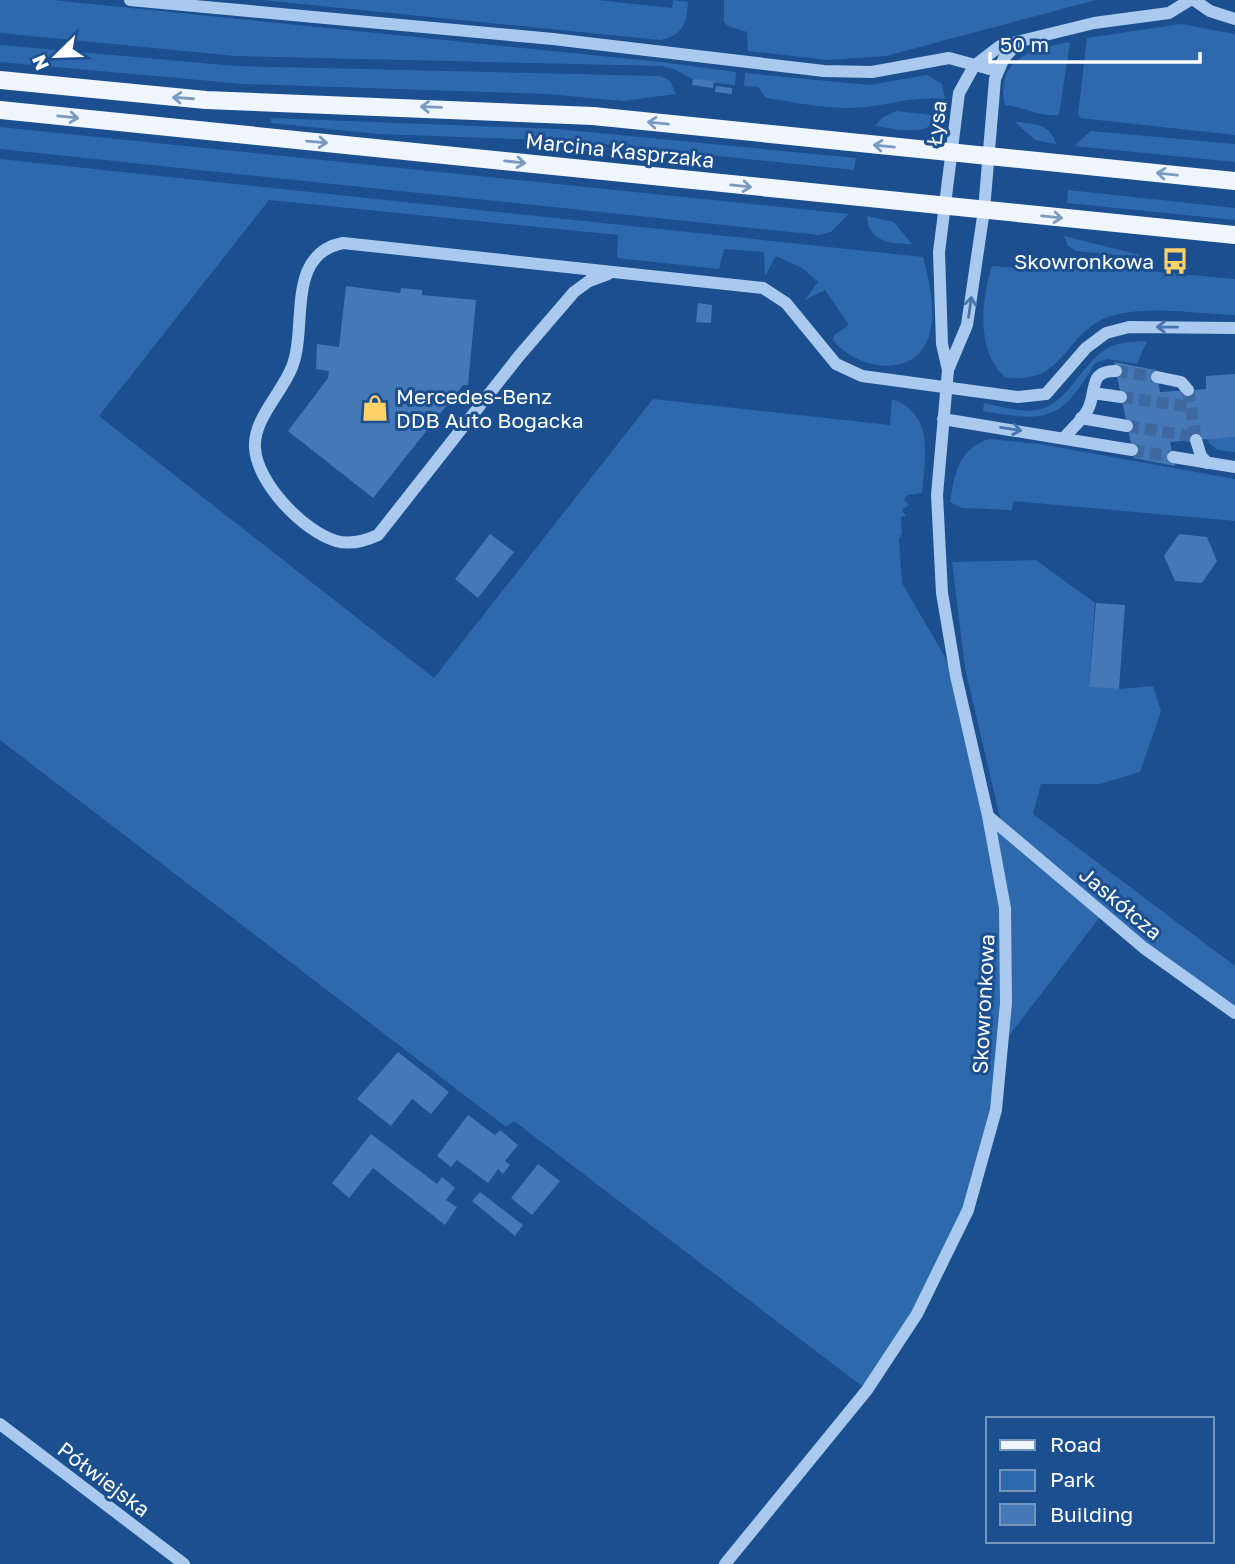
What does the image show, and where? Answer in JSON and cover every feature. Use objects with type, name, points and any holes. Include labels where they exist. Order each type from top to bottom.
[{"type":"main road","name":"Marcina Kasprzaka","points":[[0,80],[206,100],[544,112],[1235,181]]},
{"type":"main road","name":"Marcina Kasprzaka","points":[[0,110],[1235,235]]},
{"type":"street","points":[[130,0],[553,39],[847,73],[887,71],[949,58],[997,71]]},
{"type":"street","points":[[1192,0],[1210,11],[1235,19]]},
{"type":"street","name":"Łysa","points":[[944,206],[959,93],[974,66],[992,50],[1025,38],[1094,23],[1169,13],[1192,0]]},
{"type":"street","points":[[989,156],[997,71],[1004,58],[1025,38]]},
{"type":"street","name":"Skowronkowa","points":[[724,1564],[867,1390],[917,1314],[968,1210],[996,1110],[1006,1003],[1005,908],[988,816],[956,676],[942,593],[937,495],[948,370],[967,325],[989,156]]},
{"type":"street","name":"Skowronkowa","points":[[944,206],[939,252],[942,344],[948,370]]},
{"type":"street","points":[[608,274],[589,281],[550,320],[378,535],[355,542],[334,540],[304,521],[268,487],[257,463],[255,438],[293,365],[302,286],[315,259],[326,248],[343,243],[608,274],[718,282],[770,291],[786,303],[836,364],[847,371],[862,376],[946,385],[1018,397],[1038,396],[1053,389],[1096,339],[1117,329],[1235,328]]},
{"type":"street","points":[[1064,438],[1089,407],[1098,375],[1104,371],[1116,371]]},
{"type":"street","points":[[1157,377],[1181,382],[1188,390]]},
{"type":"street","points":[[1093,393],[1121,397]]},
{"type":"street","points":[[1081,418],[1128,426]]},
{"type":"street","points":[[943,419],[1132,450]]},
{"type":"street","points":[[1196,440],[1201,456],[1207,463]]},
{"type":"street","points":[[1173,457],[1235,467]]},
{"type":"street","name":"Jaskółcza","points":[[988,816],[1143,948],[1235,1013]]},
{"type":"street","name":"Półwiejska","points":[[0,1424],[184,1564]]},
{"type":"green space","points":[[0,0],[52,0],[661,62],[736,72],[735,85],[696,81],[674,69],[661,66],[236,56],[0,33]]},
{"type":"green space","points":[[261,0],[597,0],[672,8],[673,0],[688,2],[686,17],[679,32],[660,40]]},
{"type":"green space","points":[[724,0],[1096,0],[886,56],[828,60],[748,51],[747,32],[724,22]]},
{"type":"green space","points":[[1181,24],[1235,34],[1235,135],[1080,118],[1078,114],[1087,38]]},
{"type":"green space","points":[[1070,42],[1059,115],[1045,115],[1005,105],[1003,89],[1006,76],[1020,58],[1031,52]]},
{"type":"green space","points":[[0,45],[236,66],[661,76],[670,81],[676,94],[623,101],[547,94],[244,84],[0,62]]},
{"type":"green space","points":[[745,73],[869,85],[927,75],[942,84],[945,99],[921,99],[861,107],[817,106],[766,98],[758,87],[744,86]]},
{"type":"green space","points":[[896,111],[940,116],[934,123],[920,130],[875,126],[883,117]]},
{"type":"green space","points":[[271,118],[557,129],[856,158],[854,170],[572,141],[378,134],[271,123]]},
{"type":"green space","points":[[1015,122],[1045,128],[1056,144],[1035,140]]},
{"type":"green space","points":[[0,127],[849,214],[831,232],[819,235],[0,149]]},
{"type":"green space","points":[[1091,131],[1235,144],[1235,162],[1074,146]]},
{"type":"green space","points":[[0,159],[923,257],[932,306],[930,333],[923,348],[913,359],[886,366],[856,358],[833,340],[834,335],[849,325],[825,290],[805,300],[818,282],[802,268],[776,256],[765,276],[764,252],[724,249],[719,269],[617,258],[618,235],[269,200],[99,416],[434,678],[653,399],[890,425],[892,399],[906,406],[915,415],[921,426],[925,451],[922,493],[907,495],[904,500],[909,505],[902,510],[906,516],[901,517],[902,533],[899,539],[902,583],[956,676],[988,816],[1002,826],[965,668],[952,562],[1036,560],[1095,603],[1089,686],[1119,689],[1153,686],[1161,711],[1140,772],[1100,784],[1041,784],[1033,814],[1235,966],[1235,1011],[1103,913],[1002,1045],[996,1110],[968,1210],[917,1314],[867,1390],[514,1121],[506,1127],[0,740]]},
{"type":"green space","points":[[1068,190],[1235,208],[1235,220],[1067,203]]},
{"type":"green space","points":[[867,216],[894,222],[912,244],[882,240],[868,225]]},
{"type":"green space","points":[[1064,236],[1156,259],[1076,251],[1068,246]]},
{"type":"green space","points":[[1047,262],[1235,279],[1235,315],[1141,311],[1111,316],[1095,323],[1053,366],[1040,374],[1025,378],[1005,377],[989,353],[985,339],[985,294],[992,266],[1031,269]]},
{"type":"green space","points":[[1147,341],[1137,364],[1108,359],[1095,363],[1072,397],[1050,413],[1022,416],[983,411],[984,403],[1024,411],[1049,406],[1067,391],[1100,353],[1119,344]]},
{"type":"green space","points":[[1235,437],[1235,452],[1218,450],[1209,443],[1208,438]]},
{"type":"green space","points":[[989,439],[1040,444],[1235,479],[1235,521],[1013,501],[1012,510],[962,508],[950,502],[956,472],[964,456],[979,443]]},
{"type":"building","points":[[693,79],[714,81],[713,88],[692,85]]},
{"type":"building","points":[[716,86],[732,88],[732,94],[715,92]]},
{"type":"building","name":"Mercedes-Benz DDB Auto Bogacka","points":[[346,286],[400,293],[401,288],[422,290],[422,295],[476,300],[468,385],[463,385],[373,498],[288,431],[328,378],[329,371],[316,369],[317,344],[339,347]]},
{"type":"building","points":[[698,303],[712,305],[711,323],[696,322]]},
{"type":"building","points":[[1114,362],[1156,370],[1160,392],[1206,389],[1206,376],[1235,374],[1235,437],[1170,442],[1175,466],[1134,458]]},
{"type":"building","points":[[490,534],[514,552],[478,598],[455,579]]},
{"type":"building","points":[[1179,534],[1207,537],[1217,561],[1202,583],[1175,581],[1164,556]]},
{"type":"building","points":[[1096,603],[1125,605],[1119,689],[1089,687]]},
{"type":"building","points":[[398,1052],[449,1092],[431,1114],[412,1099],[391,1126],[357,1099]]},
{"type":"building","points":[[468,1115],[495,1135],[500,1130],[518,1145],[505,1161],[510,1165],[503,1174],[498,1169],[488,1183],[457,1160],[451,1167],[437,1156]]},
{"type":"building","points":[[371,1134],[437,1184],[442,1177],[455,1188],[446,1200],[457,1207],[445,1225],[373,1168],[349,1198],[332,1183]]},
{"type":"building","points":[[538,1164],[560,1181],[532,1215],[511,1198]]},
{"type":"building","points":[[480,1192],[523,1225],[515,1236],[472,1201]]},
{"type":"tunnel","points":[[1116,371],[1157,377]]},
{"type":"tunnel","points":[[1188,390],[1196,440]]},
{"type":"tunnel","points":[[1121,397],[1191,407]]},
{"type":"tunnel","points":[[1127,426],[1196,437]]},
{"type":"tunnel","points":[[1132,450],[1173,457]]},
{"type":"place","name":"Skowronkowa","points":[[1175,261]]},
{"type":"place","name":"Mercedes-Benz DDB Auto Bogacka","points":[[375,408]]}]
